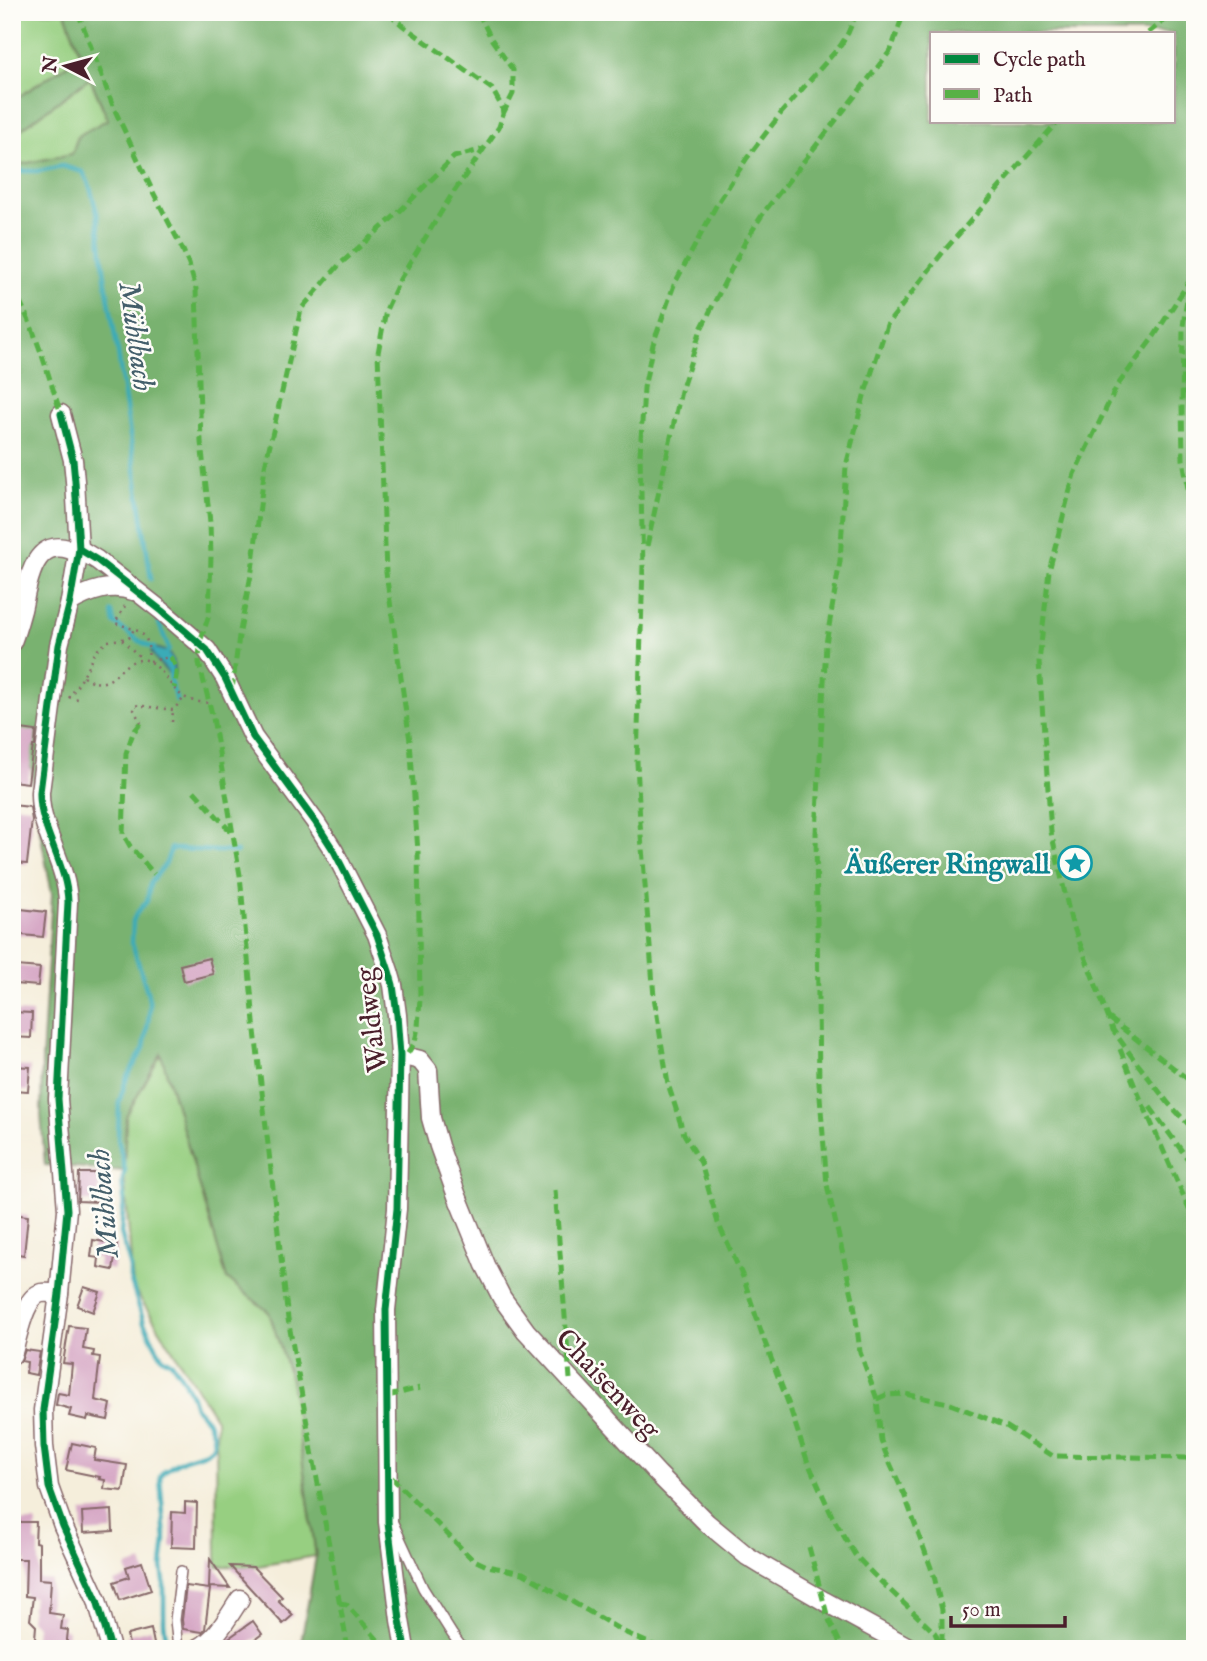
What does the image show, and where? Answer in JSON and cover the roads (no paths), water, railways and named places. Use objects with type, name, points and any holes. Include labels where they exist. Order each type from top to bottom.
[{"type":"street","points":[[61,415],[75,481],[79,551],[55,670],[40,798],[65,882],[68,902],[58,1099],[67,1210],[43,1410],[44,1446],[49,1487],[63,1526],[97,1600],[111,1649]]},
{"type":"street","points":[[12,642],[36,560],[55,548],[66,547],[79,551]]},
{"type":"street","name":"Waldweg","points":[[79,551],[97,560],[207,650],[225,678],[253,737],[334,851],[384,953],[393,985],[400,1055],[397,1209],[386,1310],[388,1522],[405,1649]]},
{"type":"street","points":[[70,602],[87,593],[113,588],[126,588],[138,593]]},
{"type":"street","name":"Chaisenweg","points":[[400,1055],[420,1060],[428,1070],[431,1118],[457,1196],[485,1265],[502,1298],[526,1331],[650,1465],[707,1523],[747,1556],[912,1649]]},
{"type":"street","points":[[12,1355],[30,1301],[44,1293],[59,1294]]},
{"type":"street","points":[[197,1649],[216,1634],[240,1599]]},
{"type":"lane","points":[[388,1522],[394,1524],[423,1588],[463,1649]]},
{"type":"lane","points":[[178,1649],[175,1620],[181,1571]]},
{"type":"water","points":[[154,648],[170,655],[174,663],[174,674],[170,675],[158,662],[151,652]]},
{"type":"waterway","name":"Mühlbach","points":[[12,169],[39,171],[62,166],[83,172],[89,184],[97,212],[151,579]]},
{"type":"waterway","points":[[112,612],[114,623],[154,648]]},
{"type":"waterway","name":"Mühlbach","points":[[158,621],[169,649],[166,655]]},
{"type":"waterway","name":"Mühlbach","points":[[170,670],[176,700]]},
{"type":"waterway","name":"Mühlbach","points":[[167,1649],[162,1567],[165,1540],[160,1477],[175,1464],[207,1452],[214,1443],[207,1420],[195,1407],[183,1379],[172,1363],[163,1358],[144,1323],[130,1278],[130,1265],[121,1233],[124,1199],[122,1182],[125,1170],[118,1139],[119,1102],[127,1077],[144,1048],[150,1005],[132,943],[133,921],[147,901],[150,884],[166,863],[171,848]]},
{"type":"waterway","points":[[171,851],[237,852]]},
{"type":"place","name":"Äußerer Ringwall","points":[[1075,863]]}]
